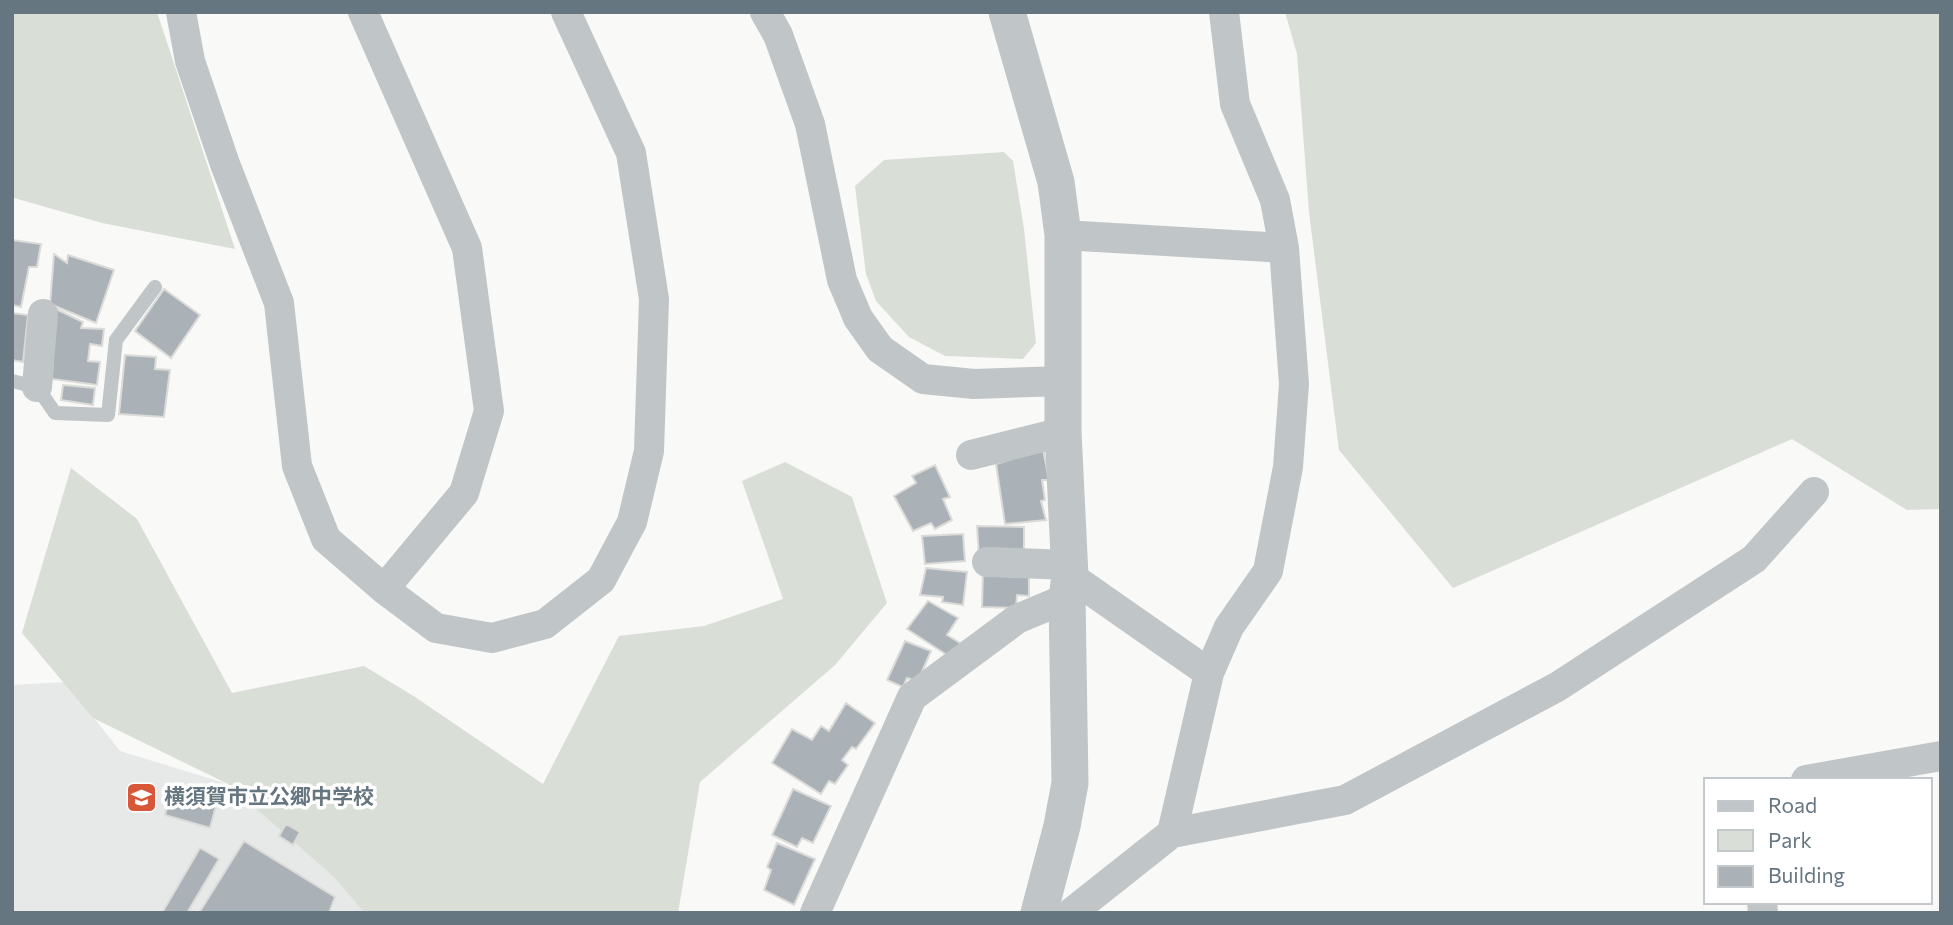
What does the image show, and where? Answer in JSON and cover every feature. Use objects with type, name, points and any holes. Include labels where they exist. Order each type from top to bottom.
[{"type":"street","points":[[181,12],[190,61],[225,164],[279,303],[297,466],[326,540],[436,628],[492,638],[545,624],[601,580],[632,522],[649,451],[654,299],[631,153],[566,12]]},
{"type":"street","points":[[363,12],[467,248],[489,411],[464,493],[384,589]]},
{"type":"street","points":[[765,12],[778,35],[810,124],[842,280],[858,318],[880,349],[923,379],[974,384],[1063,380]]},
{"type":"street","points":[[1007,12],[1056,182],[1063,235],[1063,432],[1069,580],[1070,783],[1062,826],[1039,913]]},
{"type":"street","points":[[1172,833],[1209,673],[1229,627],[1268,571],[1288,467],[1294,384],[1284,248],[1275,200],[1235,104],[1224,12]]},
{"type":"street","points":[[1063,235],[1284,248]]},
{"type":"street","points":[[25,384],[43,314]]},
{"type":"street","points":[[971,455],[1063,432]]},
{"type":"street","points":[[1071,913],[1172,833],[1345,800],[1557,687],[1754,559],[1814,492]]},
{"type":"street","points":[[987,562],[1069,580],[1209,673]]},
{"type":"street","points":[[816,913],[912,697],[1069,580]]},
{"type":"street","points":[[1817,778],[1941,756]]},
{"type":"lane","points":[[25,384],[55,413],[108,415],[116,340],[155,287]]},
{"type":"shaded area","name":"横須賀市立公郷中学校","points":[[66,682],[120,751],[313,810],[381,913],[12,913],[12,685]]},
{"type":"green space","points":[[12,12],[157,12],[235,249],[102,223],[14,198]]},
{"type":"green space","points":[[1285,12],[1941,12],[1941,509],[1907,510],[1792,439],[1453,588],[1339,450],[1309,212],[1297,54]]},
{"type":"green space","points":[[1004,152],[1013,161],[1024,229],[1036,343],[1023,359],[945,356],[909,337],[876,301],[866,274],[855,186],[884,160]]},
{"type":"green space","points":[[785,462],[852,497],[887,603],[835,665],[700,782],[678,913],[365,913],[333,876],[228,784],[93,718],[22,633],[71,468],[137,519],[232,693],[364,666],[415,697],[543,784],[619,636],[704,626],[783,599],[742,481]]},
{"type":"building","points":[[12,240],[41,244],[37,267],[29,267],[21,307],[12,305]]},
{"type":"building","points":[[54,254],[67,263],[68,255],[114,270],[96,323],[50,304]]},
{"type":"building","points":[[164,289],[200,315],[171,358],[135,331]]},
{"type":"building","points":[[54,308],[83,322],[81,328],[104,329],[102,346],[90,344],[88,361],[100,362],[97,385],[52,379]]},
{"type":"building","points":[[12,313],[28,315],[23,362],[12,360]]},
{"type":"building","points":[[125,355],[156,357],[155,369],[170,370],[164,417],[119,414]]},
{"type":"building","points":[[63,385],[95,388],[93,405],[61,400]]},
{"type":"building","points":[[1043,449],[1049,480],[1042,480],[1045,500],[1041,501],[1046,520],[1005,524],[996,464]]},
{"type":"building","points":[[935,465],[950,497],[943,499],[952,520],[935,529],[931,523],[913,531],[894,496],[916,483],[912,476]]},
{"type":"building","points":[[977,526],[1024,527],[1024,557],[979,557]]},
{"type":"building","points":[[963,534],[965,561],[925,564],[922,536]]},
{"type":"building","points":[[926,568],[967,572],[963,605],[942,602],[943,597],[920,595]]},
{"type":"building","points":[[983,569],[1029,571],[1029,596],[1017,595],[1016,608],[982,607]]},
{"type":"building","points":[[928,601],[958,618],[947,635],[960,643],[950,657],[907,629]]},
{"type":"building","points":[[905,641],[931,651],[918,681],[907,678],[903,687],[887,680]]},
{"type":"building","points":[[846,703],[875,723],[856,749],[852,747],[842,760],[848,765],[835,784],[829,781],[821,794],[772,763],[792,729],[812,740],[821,726],[829,731]]},
{"type":"building","points":[[793,789],[831,806],[813,843],[802,838],[797,847],[772,835]]},
{"type":"building","points":[[171,790],[217,802],[210,828],[165,815]]},
{"type":"building","points":[[286,824],[300,832],[293,845],[279,836]]},
{"type":"building","points":[[244,841],[335,897],[329,913],[199,913]]},
{"type":"building","points":[[777,843],[815,859],[794,905],[764,890],[771,870],[767,867]]},
{"type":"building","points":[[200,848],[219,859],[187,913],[162,913]]},
{"type":"place","name":"横須賀市立公郷中学校","points":[[141,797]]}]
